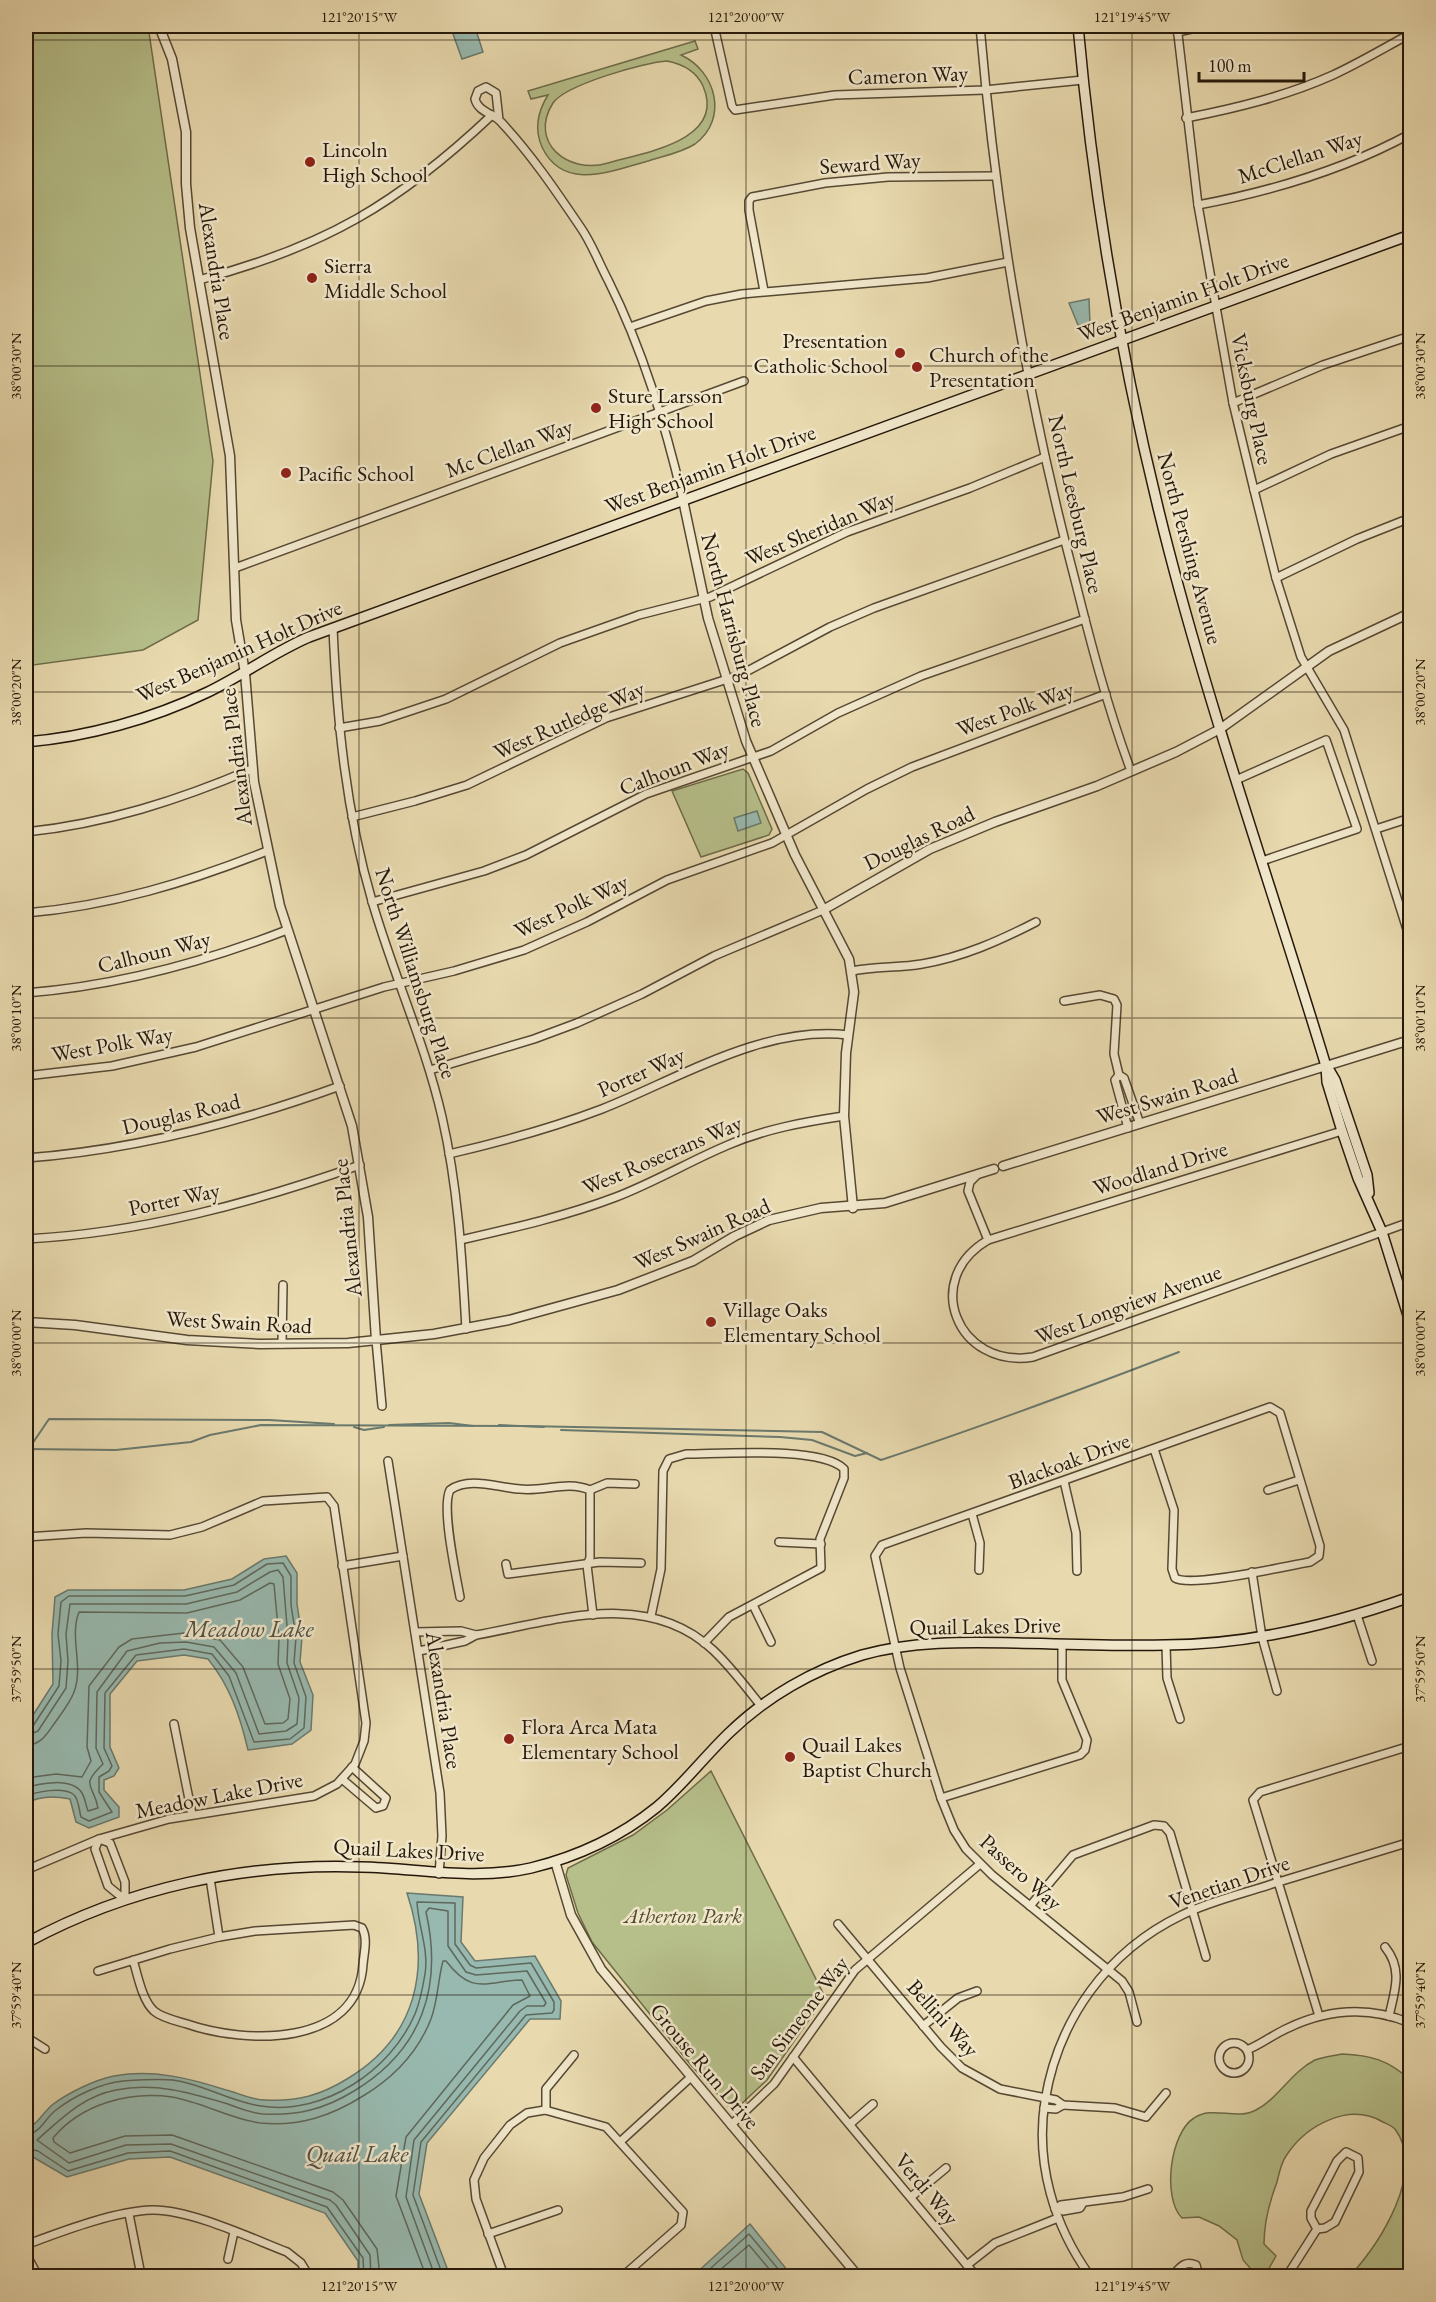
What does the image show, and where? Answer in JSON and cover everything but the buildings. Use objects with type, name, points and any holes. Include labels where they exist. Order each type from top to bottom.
[{"type":"main road","name":"North Pershing Avenue","points":[[1078,26],[1096,187],[1121,339],[1144,452],[1166,540],[1220,729],[1326,1066],[1327,1082],[1342,1131],[1358,1178],[1382,1232],[1410,1322]]},
{"type":"main road","name":"West Benjamin Holt Drive","points":[[26,742],[66,737],[142,717],[207,692],[298,642],[333,628],[1410,235]]},
{"type":"main road","name":"North Pershing Avenue","points":[[1326,1066],[1335,1080],[1367,1175],[1370,1201]]},
{"type":"main road","name":"Quail Lakes Drive","points":[[26,1943],[78,1917],[125,1900],[210,1878],[256,1870],[322,1866],[367,1867],[439,1874],[504,1872],[555,1861],[607,1840],[636,1822],[678,1788],[731,1730],[761,1706],[823,1669],[862,1655],[895,1648],[941,1643],[1166,1646],[1262,1637],[1357,1615],[1410,1597]]},
{"type":"street","name":"Alexandria Place","points":[[159,26],[172,59],[186,132],[187,209],[230,456],[236,620],[245,673],[252,769],[267,851],[286,930],[340,1086],[360,1165],[368,1217],[382,1406]]},
{"type":"street","points":[[714,27],[728,26]]},
{"type":"street","name":"North Leesburg Place","points":[[980,26],[985,90],[996,176],[1008,262],[1028,375],[1064,540],[1106,694],[1131,771]]},
{"type":"street","points":[[1177,29],[1206,26]]},
{"type":"street","name":"Cameron Way","points":[[714,27],[732,106],[735,110],[835,95],[985,90],[1083,80]]},
{"type":"street","name":"Vicksburg Place","points":[[1177,29],[1186,118],[1215,306],[1233,403],[1276,578],[1305,667],[1341,723],[1410,939]]},
{"type":"street","points":[[1186,118],[1243,106],[1293,91],[1332,75],[1410,34]]},
{"type":"street","name":"North Harrisburg Place","points":[[499,120],[498,97],[493,89],[486,87],[478,92],[475,99],[477,106],[499,120],[524,147],[582,230],[630,327],[660,413],[683,501],[703,598],[725,680],[752,758],[786,835],[849,959],[854,992],[848,1035],[844,1116],[853,1208]]},
{"type":"street","points":[[199,280],[283,255],[345,226],[387,202],[418,180],[492,116]]},
{"type":"street","name":"McClellan Way","points":[[1198,205],[1244,196],[1314,176],[1410,134]]},
{"type":"street","name":"Seward Way","points":[[764,291],[749,210],[750,199],[757,195],[825,183],[888,177],[996,176]]},
{"type":"street","points":[[630,327],[706,301],[764,291],[927,278],[1008,262]]},
{"type":"street","points":[[1233,403],[1323,365],[1410,336]]},
{"type":"street","name":"Mc Clellan Way","points":[[235,568],[744,381]]},
{"type":"street","points":[[1254,490],[1331,454],[1410,426]]},
{"type":"street","name":"West Sheridan Way","points":[[339,728],[413,711],[467,690],[527,659],[601,627],[726,590],[847,532],[980,484],[1045,457]]},
{"type":"street","points":[[1276,578],[1357,539],[1410,518]]},
{"type":"street","name":"West Rutledge Way","points":[[352,817],[467,785],[606,718],[725,680],[874,608],[1064,540]]},
{"type":"street","name":"Douglas Road","points":[[430,1070],[534,1039],[577,1023],[642,994],[714,956],[823,910],[930,849],[1131,771],[1220,729],[1305,667],[1349,640],[1410,613]]},
{"type":"street","name":"Calhoun Way","points":[[372,902],[484,871],[535,851],[646,794],[771,751],[838,713],[921,676],[1085,619]]},
{"type":"street","name":"North Williamsburg Place","points":[[333,628],[339,728],[352,817],[372,902],[430,1070],[450,1154],[461,1240],[466,1329]]},
{"type":"street","name":"West Polk Way","points":[[26,1076],[112,1066],[166,1054],[239,1035],[313,1008],[524,950],[588,922],[667,880],[786,835],[867,789],[912,767],[1106,694]]},
{"type":"street","points":[[1236,780],[1326,740],[1357,829],[1262,861]]},
{"type":"street","points":[[26,832],[71,826],[138,811],[252,769]]},
{"type":"street","points":[[1376,829],[1410,819]]},
{"type":"street","points":[[26,913],[81,906],[164,887],[267,851]]},
{"type":"street","points":[[852,971],[921,964],[956,957],[1006,938],[1036,922]]},
{"type":"street","name":"Calhoun Way","points":[[26,993],[65,990],[155,973],[219,955],[286,930]]},
{"type":"street","points":[[1064,1000],[1100,994],[1113,999],[1117,1005],[1114,1054],[1119,1075],[1124,1078],[1140,1124]]},
{"type":"street","name":"Porter Way","points":[[450,1154],[569,1121],[711,1060],[749,1048],[811,1035],[832,1033],[848,1035]]},
{"type":"street","name":"West Swain Road","points":[[26,1322],[75,1325],[187,1340],[282,1344],[376,1340],[466,1329],[562,1307],[635,1284],[693,1261],[735,1236],[769,1220],[821,1208],[853,1208],[885,1203],[1410,1040]]},
{"type":"street","points":[[1119,1075],[1116,1077],[1116,1084],[1128,1128]]},
{"type":"street","name":"Douglas Road","points":[[26,1158],[124,1147],[214,1128],[340,1086]]},
{"type":"street","name":"West Rosecrans Way","points":[[461,1240],[521,1226],[613,1198],[760,1133],[844,1116]]},
{"type":"street","name":"Woodland Drive","points":[[988,1240],[1342,1131]]},
{"type":"street","name":"Porter Way","points":[[26,1239],[116,1229],[206,1212],[264,1197],[360,1165]]},
{"type":"street","points":[[978,1174],[970,1182],[968,1191],[988,1240]]},
{"type":"street","name":"West Longview Avenue","points":[[988,1240],[978,1246],[961,1266],[953,1294],[955,1313],[963,1331],[977,1346],[1000,1358],[1017,1360],[1044,1353],[1410,1222]]},
{"type":"street","points":[[282,1344],[283,1285]]},
{"type":"street","name":"Blackoak Drive","points":[[877,1550],[882,1545],[1264,1409],[1274,1408],[1280,1413],[1299,1480]]},
{"type":"street","points":[[1154,1449],[1174,1510],[1172,1569],[1175,1578],[1184,1581],[1252,1572],[1310,1562],[1319,1556],[1320,1546],[1299,1480],[1268,1490]]},
{"type":"street","points":[[651,1616],[661,1569],[663,1465],[669,1459],[678,1456],[804,1454],[838,1464],[844,1469],[844,1478],[820,1544],[820,1568],[729,1617],[704,1643]]},
{"type":"street","name":"Alexandria Place","points":[[388,1461],[440,1793],[442,1836],[439,1874]]},
{"type":"street","points":[[1064,1481],[1076,1533],[1077,1571]]},
{"type":"street","points":[[460,1597],[450,1545],[447,1499],[450,1490],[460,1485],[495,1484],[519,1489],[570,1485],[590,1490],[607,1483],[635,1484]]},
{"type":"street","points":[[590,1490],[590,1558],[587,1565],[593,1615]]},
{"type":"street","name":"Meadow Lake Drive","points":[[26,1537],[86,1533],[170,1534],[202,1527],[263,1501],[323,1496],[331,1499],[334,1506],[366,1723],[364,1741],[352,1767],[342,1779],[326,1791],[304,1799],[192,1814],[99,1839],[26,1870]]},
{"type":"street","points":[[972,1514],[980,1543],[979,1570]]},
{"type":"street","points":[[779,1542],[820,1544]]},
{"type":"street","name":"Passero Way","points":[[877,1550],[875,1556],[895,1648],[940,1798],[954,1830],[980,1864],[1126,1985],[1137,2022]]},
{"type":"street","points":[[342,1566],[403,1556]]},
{"type":"street","points":[[506,1564],[508,1574],[600,1562],[641,1563]]},
{"type":"street","points":[[1252,1572],[1262,1637],[1277,1691]]},
{"type":"street","points":[[753,1605],[771,1642]]},
{"type":"street","points":[[418,1651],[465,1641],[476,1635],[593,1615],[622,1612],[651,1616],[683,1629],[704,1643],[730,1668],[761,1706]]},
{"type":"street","points":[[1357,1615],[1372,1661]]},
{"type":"street","points":[[416,1632],[460,1631],[476,1635]]},
{"type":"street","points":[[940,1798],[1080,1755],[1085,1750],[1087,1740],[1062,1680],[1062,1644]]},
{"type":"street","points":[[1166,1646],[1167,1678],[1180,1719]]},
{"type":"street","points":[[174,1724],[192,1814]]},
{"type":"street","points":[[1319,2016],[1253,1805],[1256,1795],[1410,1746]]},
{"type":"street","points":[[342,1779],[376,1809],[383,1806],[386,1798],[352,1767]]},
{"type":"street","points":[[1030,1906],[1066,1861],[1078,1851],[1159,1824],[1170,1833],[1206,1957]]},
{"type":"street","points":[[99,1839],[110,1843],[125,1882],[125,1900],[108,1886],[94,1849],[99,1839]]},
{"type":"street","name":"Venetian Drive","points":[[1090,2277],[1068,2242],[1058,2218],[1045,2163],[1044,2108],[1055,2056],[1084,1998],[1108,1969],[1155,1929],[1192,1910],[1410,1842]]},
{"type":"street","name":"Grouse Run Drive","points":[[555,1861],[571,1915],[591,1954],[858,2277]]},
{"type":"street","name":"San Simeone Way","points":[[731,2125],[764,2096],[840,1988],[867,1959],[980,1864]]},
{"type":"street","points":[[210,1878],[219,1938]]},
{"type":"street","name":"Bellini Way","points":[[838,1924],[951,2058],[980,2081],[1000,2090],[1046,2098]]},
{"type":"street","points":[[98,1971],[133,1960],[219,1938],[283,1929],[358,1926],[365,1936],[360,1983],[351,2000],[340,2014],[316,2029],[292,2034],[216,2033],[155,2012],[148,2004],[133,1960]]},
{"type":"street","points":[[1385,1947],[1398,1972],[1389,2016]]},
{"type":"street","points":[[923,2026],[958,1998],[978,1991]]},
{"type":"street","points":[[1247,2050],[1289,2027],[1319,2016],[1357,2011],[1389,2016],[1410,2023]]},
{"type":"street","points":[[26,2037],[45,2049]]},
{"type":"street","points":[[1235,2043],[1247,2050],[1248,2065],[1241,2072],[1230,2073],[1222,2067],[1219,2057],[1226,2045],[1235,2043]]},
{"type":"street","points":[[546,2110],[546,2089],[574,2055]]},
{"type":"street","name":"Verdi Way","points":[[793,2057],[976,2277]]},
{"type":"street","points":[[621,2141],[691,2077]]},
{"type":"street","points":[[1046,2098],[1056,2100],[1063,2105],[1115,2108],[1146,2117],[1166,2092]]},
{"type":"street","points":[[850,2124],[873,2104]]},
{"type":"street","points":[[1044,2108],[1056,2109],[1063,2105]]},
{"type":"street","points":[[504,2277],[474,2192],[474,2180],[478,2167],[516,2119],[527,2113],[546,2110],[599,2123],[621,2141],[684,2215],[681,2225],[623,2277]]},
{"type":"street","points":[[1346,2152],[1354,2154],[1360,2164],[1335,2222],[1325,2228],[1317,2229],[1311,2218],[1316,2201],[1341,2155],[1346,2152]]},
{"type":"street","points":[[911,2197],[946,2168]]},
{"type":"street","points":[[1057,2209],[1063,2211],[1080,2208],[1083,2204],[1123,2198],[1148,2189]]},
{"type":"street","points":[[38,2277],[27,2256],[28,2244],[149,2210],[170,2211],[234,2232],[292,2255],[309,2277]]},
{"type":"street","points":[[488,2234],[558,2210]]},
{"type":"street","points":[[129,2214],[141,2270]]},
{"type":"street","points":[[967,2265],[995,2243],[1058,2218]]},
{"type":"street","points":[[1287,2277],[1317,2229]]},
{"type":"street","points":[[228,2259],[234,2232]]},
{"type":"street","points":[[1172,2277],[1183,2264],[1190,2262],[1196,2265],[1199,2277]]},
{"type":"green space","points":[[26,26],[148,26],[213,461],[198,620],[143,650],[26,666]]},
{"type":"green space","points":[[695,41],[698,49],[681,55],[703,72],[714,96],[715,109],[706,134],[690,147],[604,173],[575,174],[562,170],[551,161],[542,147],[538,134],[538,120],[548,95],[531,99],[528,91]],"holes":[[[656,62],[673,62],[693,72],[703,86],[707,105],[703,120],[692,132],[659,149],[608,163],[579,164],[566,160],[556,152],[545,131],[547,117],[553,103],[560,96],[589,82],[624,70]]]},
{"type":"green space","points":[[743,769],[748,773],[772,829],[769,835],[701,857],[672,791]]},
{"type":"green space","name":"Atherton Park","points":[[711,1771],[825,1997],[767,2080],[737,2108],[731,2109],[690,2064],[592,1942],[578,1913],[566,1875],[568,1868],[633,1835],[667,1810]]},
{"type":"green space","points":[[1342,2054],[1387,2063],[1410,2080],[1410,2276],[1350,2276],[1374,2246],[1385,2227],[1395,2207],[1406,2166],[1403,2146],[1395,2129],[1370,2116],[1356,2115],[1343,2116],[1317,2126],[1295,2145],[1284,2159],[1269,2205],[1264,2236],[1264,2244],[1276,2256],[1268,2270],[1257,2276],[1243,2260],[1237,2240],[1219,2226],[1199,2217],[1182,2218],[1176,2209],[1171,2182],[1174,2151],[1179,2137],[1186,2126],[1201,2114],[1241,2114],[1256,2110],[1272,2099],[1307,2065],[1318,2059]]},
{"type":"water","points":[[475,27],[483,52],[462,59],[453,34]]},
{"type":"water","points":[[1089,299],[1090,325],[1078,325],[1069,303]]},
{"type":"water","points":[[757,811],[761,823],[738,831],[734,818]]},
{"type":"water","name":"Meadow Lake","points":[[286,1556],[297,1573],[297,1604],[302,1637],[300,1662],[313,1695],[311,1730],[292,1744],[248,1750],[233,1702],[216,1669],[208,1659],[184,1655],[137,1661],[110,1694],[110,1747],[119,1768],[114,1776],[104,1780],[104,1790],[119,1807],[119,1817],[89,1828],[76,1822],[70,1799],[47,1797],[26,1804],[26,1726],[53,1684],[52,1634],[55,1597],[68,1590],[184,1590],[232,1579],[264,1559]]},
{"type":"water","name":"Quail Lake","points":[[407,1893],[463,1897],[461,1942],[475,1961],[535,1956],[561,2001],[560,2019],[530,2019],[427,2143],[419,2194],[450,2276],[358,2276],[358,2261],[325,2213],[170,2157],[129,2159],[67,2177],[26,2153],[26,2130],[37,2122],[52,2105],[82,2088],[114,2076],[157,2074],[171,2076],[260,2100],[288,2100],[308,2096],[347,2079],[371,2062],[389,2043],[403,2021],[413,1998],[418,1948]]},
{"type":"water","points":[[750,2224],[792,2276],[693,2276]]},
{"type":"waterway","points":[[26,1449],[116,1450],[191,1442],[210,1435],[261,1425],[525,1426],[822,1432],[881,1460],[956,1435],[1179,1352]]},
{"type":"waterway","points":[[26,1453],[49,1419],[269,1420],[334,1424]]},
{"type":"waterway","points":[[389,1425],[449,1423],[473,1426]]},
{"type":"waterway","points":[[499,1425],[544,1427]]},
{"type":"waterway","points":[[354,1427],[364,1430],[384,1427]]},
{"type":"waterway","points":[[561,1430],[780,1437],[812,1440],[855,1456],[867,1453]]},
{"type":"place","name":"Lincoln High School","points":[[310,162]]},
{"type":"place","name":"Sierra Middle School","points":[[312,278]]},
{"type":"place","name":"Presentation Catholic School","points":[[900,353]]},
{"type":"place","name":"Church of the Presentation","points":[[917,367]]},
{"type":"place","name":"Sture Larsson High School","points":[[596,408]]},
{"type":"place","name":"Pacific School","points":[[286,473]]},
{"type":"place","name":"Village Oaks Elementary School","points":[[711,1322]]},
{"type":"place","name":"Flora Arca Mata Elementary School","points":[[509,1739]]},
{"type":"place","name":"Quail Lakes Baptist Church","points":[[790,1757]]}]
